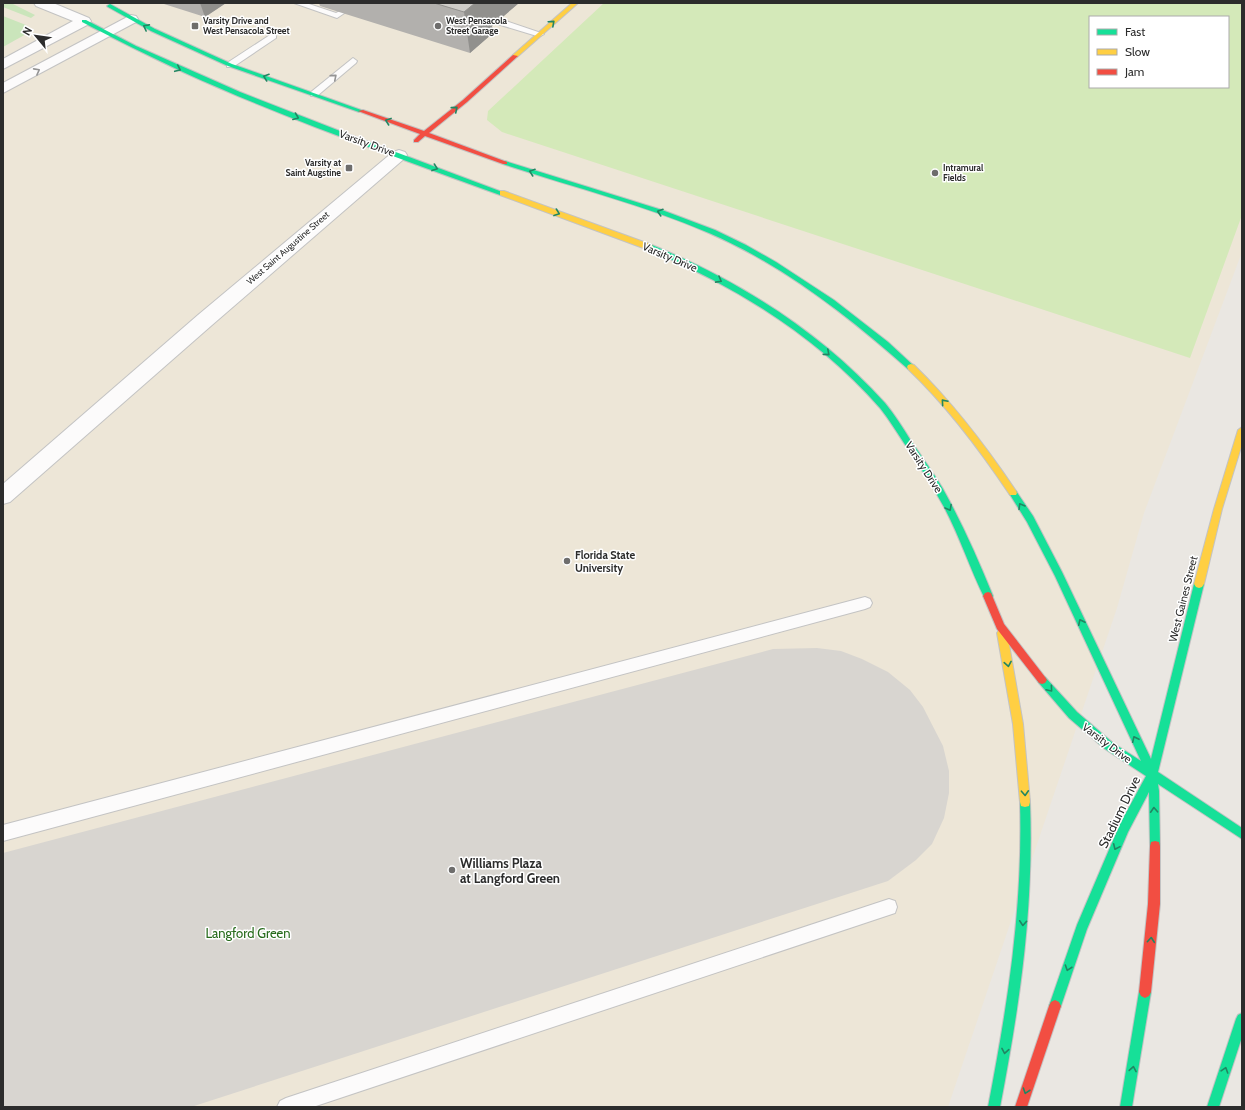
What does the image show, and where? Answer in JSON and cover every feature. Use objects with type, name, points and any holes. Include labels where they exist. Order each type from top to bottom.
[{"type":"main road","name":"West Saint Augustine Street","points":[[399,155],[465,101],[572,4]]},
{"type":"main road","name":"Varsity Drive","points":[[108,5],[131,19],[230,65],[531,172],[674,217],[704,228],[756,255],[824,295],[863,324],[895,352],[956,416],[990,457],[1018,501],[1062,581],[1152,775]]},
{"type":"main road","name":"Varsity Drive","points":[[87,19],[106,33],[203,81],[664,253],[705,272],[781,317],[817,344],[854,377],[884,407],[926,470],[956,520],[1000,626],[1041,679],[1072,715],[1109,746],[1152,775]]},
{"type":"main road","name":"West Gaines Street","points":[[1152,775],[1218,509],[1242,430]]},
{"type":"main road","points":[[994,1107],[1015,997],[1022,935],[1026,872],[1024,770],[1016,710],[1000,626]]},
{"type":"main road","points":[[1152,775],[1242,834]]},
{"type":"main road","name":"Stadium Drive","points":[[1021,1107],[1084,923],[1124,828],[1152,775]]},
{"type":"main road","name":"Stadium Drive","points":[[1126,1107],[1145,994],[1152,940],[1156,852],[1152,775]]},
{"type":"main road","points":[[1213,1107],[1242,1019]]},
{"type":"street","name":"Varsity Drive","points":[[40,3],[87,19]]},
{"type":"street","points":[[3,65],[87,19]]},
{"type":"street","points":[[3,89],[131,19]]},
{"type":"street","name":"West Saint Augustine Street","points":[[3,496],[205,320],[399,155]]},
{"type":"lane","points":[[298,3],[336,16],[342,12]]},
{"type":"lane","points":[[497,21],[540,34]]},
{"type":"lane","points":[[230,65],[273,36]]},
{"type":"lane","points":[[314,94],[353,61]]},
{"type":"lane","points":[[3,834],[865,603]]},
{"type":"lane","points":[[286,1107],[889,907]]},
{"type":"shaded area","name":"Florida State University","points":[[3,3],[1242,3],[1242,252],[1144,513],[1117,608],[948,1107],[3,1107]]},
{"type":"shaded area","name":"Williams Plaza at Langford Green","points":[[817,648],[841,651],[862,659],[888,672],[910,690],[923,707],[943,746],[949,771],[949,793],[944,818],[932,844],[916,860],[888,881],[191,1107],[3,1107],[3,853],[773,649]]},
{"type":"green space","points":[[3,3],[11,3],[35,15],[31,18],[3,7]]},
{"type":"green space","name":"Intramural Fields","points":[[604,3],[1242,3],[1242,215],[1190,358],[502,132],[487,120],[488,111]]},
{"type":"green space","points":[[3,16],[26,25],[28,33],[3,47]]},
{"type":"building","points":[[434,3],[475,3],[464,12]]},
{"type":"traffic: fast","points":[[110,6],[153,30],[230,65],[361,111]]},
{"type":"traffic: fast","points":[[84,21],[134,47],[238,93],[343,135],[502,193]]},
{"type":"traffic: fast","points":[[505,163],[659,211],[713,232],[744,247],[803,282],[831,302],[885,344],[911,367]]},
{"type":"traffic: fast","points":[[649,247],[682,260],[745,293],[804,334],[832,356],[858,380],[887,411],[937,486],[960,530],[988,596]]},
{"type":"traffic: fast","points":[[1013,493],[1030,519],[1059,575],[1149,767],[1154,791],[1155,846]]},
{"type":"traffic: fast","points":[[1055,1006],[1081,929],[1124,828],[1152,775],[1199,584]]},
{"type":"traffic: fast","points":[[1042,680],[1073,715],[1109,746],[1242,834]]},
{"type":"traffic: fast","points":[[994,1107],[1014,993],[1023,917],[1026,879],[1025,802]]},
{"type":"traffic: fast","points":[[1126,1107],[1145,992]]},
{"type":"traffic: fast","points":[[1213,1107],[1242,1019]]},
{"type":"traffic: slow","points":[[515,56],[575,3]]},
{"type":"traffic: slow","points":[[502,193],[649,247]]},
{"type":"traffic: slow","points":[[911,367],[940,396],[966,427],[1013,493]]},
{"type":"traffic: slow","points":[[1199,584],[1218,509],[1242,430]]},
{"type":"traffic: slow","points":[[1002,633],[1018,724],[1025,802]]},
{"type":"traffic: jam","points":[[416,141],[465,101],[515,56]]},
{"type":"traffic: jam","points":[[361,111],[505,163]]},
{"type":"traffic: jam","points":[[988,596],[1000,626],[1042,680]]},
{"type":"traffic: jam","points":[[1145,992],[1154,904],[1155,846]]},
{"type":"traffic: jam","points":[[1021,1107],[1055,1006]]},
{"type":"place","name":"Varsity Drive and West Pensacola Street","points":[[195,26]]},
{"type":"place","name":"West Pensacola Street Garage","points":[[438,26]]},
{"type":"place","name":"Varsity at Saint Augstine","points":[[349,168]]},
{"type":"place","name":"Intramural Fields","points":[[935,173]]},
{"type":"place","name":"Florida State University","points":[[567,561]]},
{"type":"place","name":"Williams Plaza at Langford Green","points":[[452,870]]},
{"type":"park label","name":"Langford Green","points":[[248,933]]}]
